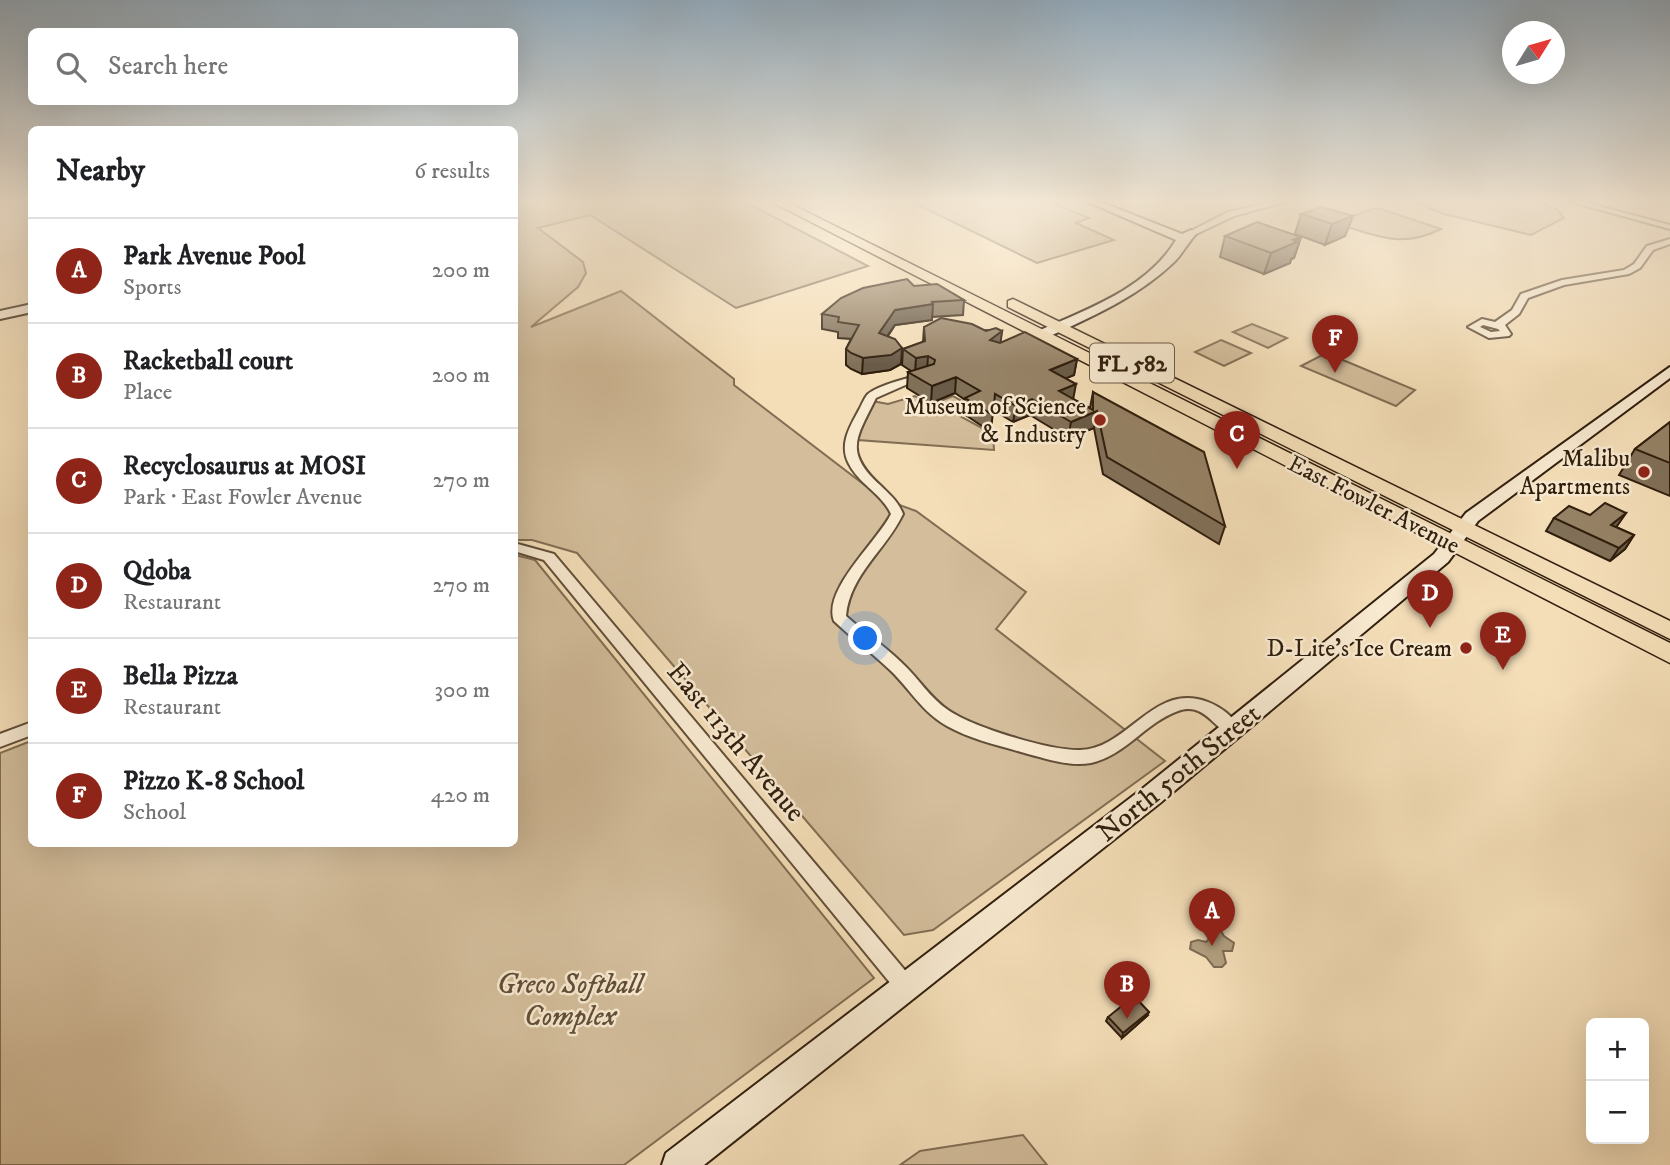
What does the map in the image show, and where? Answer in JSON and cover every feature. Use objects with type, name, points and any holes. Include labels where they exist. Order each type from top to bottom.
[{"type":"main road","name":"East Fowler Avenue","points":[[881,256],[1035,338],[1457,536],[1670,631]]},
{"type":"main road","name":"East Fowler Avenue","points":[[914,256],[1060,327],[1457,536],[1583,610],[1670,654]]},
{"type":"main road","points":[[1583,610],[1670,648]]},
{"type":"street","points":[[1035,338],[1119,299],[1149,278],[1173,256]]},
{"type":"street","points":[[1498,325],[1516,312],[1524,296],[1562,283],[1626,272],[1637,266],[1644,256]]},
{"type":"street","points":[[0,315],[28,309]]},
{"type":"street","name":"North 50th Street","points":[[678,1165],[907,988],[1232,729],[1441,558],[1457,536],[1670,371]]},
{"type":"street","points":[[926,377],[907,380],[872,396],[850,441],[849,454],[854,467],[894,504],[897,513],[882,543],[845,585],[839,602],[839,617],[899,669],[932,708],[960,726],[982,734],[1062,756],[1092,756],[1122,745],[1152,716],[1170,707],[1192,704],[1208,707],[1232,729]]},
{"type":"street","name":"East 113th Avenue","points":[[518,548],[550,557],[907,988]]},
{"type":"street","points":[[0,741],[28,730]]},
{"type":"green space","points":[[518,256],[576,256],[583,262],[586,273],[578,287],[531,327],[621,291],[734,379],[734,385],[883,499],[916,511],[1026,592],[996,629],[1165,761],[933,930],[904,935],[577,553],[532,540],[518,540]]},
{"type":"green space","points":[[655,256],[849,256],[868,266],[736,308]]},
{"type":"green space","points":[[1023,256],[1059,256],[1037,263]]},
{"type":"green space","points":[[1252,324],[1287,338],[1268,348],[1233,332]]},
{"type":"green space","points":[[1221,340],[1251,353],[1224,366],[1195,352]]},
{"type":"green space","points":[[1326,353],[1415,390],[1396,406],[1301,366]]},
{"type":"green space","points":[[915,396],[930,405],[953,396],[973,407],[958,415],[993,434],[994,450],[858,440],[872,401],[888,404]]},
{"type":"green space","name":"Greco Softball Complex","points":[[518,556],[535,560],[874,978],[624,1165],[0,1165],[0,753],[28,742],[28,847],[518,847]]},
{"type":"green space","points":[[1023,1135],[1047,1165],[900,1165],[920,1151]]},
{"type":"shaded area","points":[[1206,923],[1218,926],[1224,936],[1234,943],[1232,951],[1223,951],[1226,963],[1222,967],[1214,967],[1206,957],[1190,949],[1191,942],[1206,942],[1209,939],[1203,930]]},
{"type":"building","points":[[907,279],[914,286],[937,284],[964,300],[932,302],[933,304],[895,310],[879,333],[895,339],[902,348],[891,355],[863,358],[846,349],[859,325],[838,322],[839,317],[822,314],[841,298],[863,288]]},
{"type":"building","points":[[941,318],[972,324],[986,331],[996,328],[1002,331],[990,340],[1000,343],[1025,332],[1077,359],[1050,370],[1076,384],[1059,391],[1093,410],[1093,392],[1204,452],[1225,526],[1107,457],[1097,411],[1071,422],[1032,399],[1016,406],[995,394],[993,415],[965,398],[980,391],[956,377],[932,386],[908,372],[934,364],[935,360],[928,356],[916,358],[903,349],[925,341],[924,327]]},
{"type":"building","points":[[1670,422],[1670,463],[1635,449]]},
{"type":"building","points":[[1605,503],[1626,513],[1611,525],[1634,535],[1619,548],[1554,518],[1569,506],[1590,515]]},
{"type":"building","points":[[1134,996],[1149,1012],[1123,1033],[1108,1017]]},
{"type":"place","name":"Pizzo K-8 School","points":[[1335,373]]},
{"type":"place","name":"Museum of Science & Industry","points":[[1100,420]]},
{"type":"place","name":"Recyclosaurus at MOSI","points":[[1237,469]]},
{"type":"place","name":"Malibu Apartments","points":[[1644,472]]},
{"type":"place","name":"Qdoba","points":[[1430,628]]},
{"type":"place","name":"D-Lite's Ice Cream","points":[[1466,648]]},
{"type":"place","name":"Bella Pizza","points":[[1503,670]]},
{"type":"place","name":"Park Avenue Pool","points":[[1212,946]]},
{"type":"place","name":"Racketball court","points":[[1127,1019]]}]
